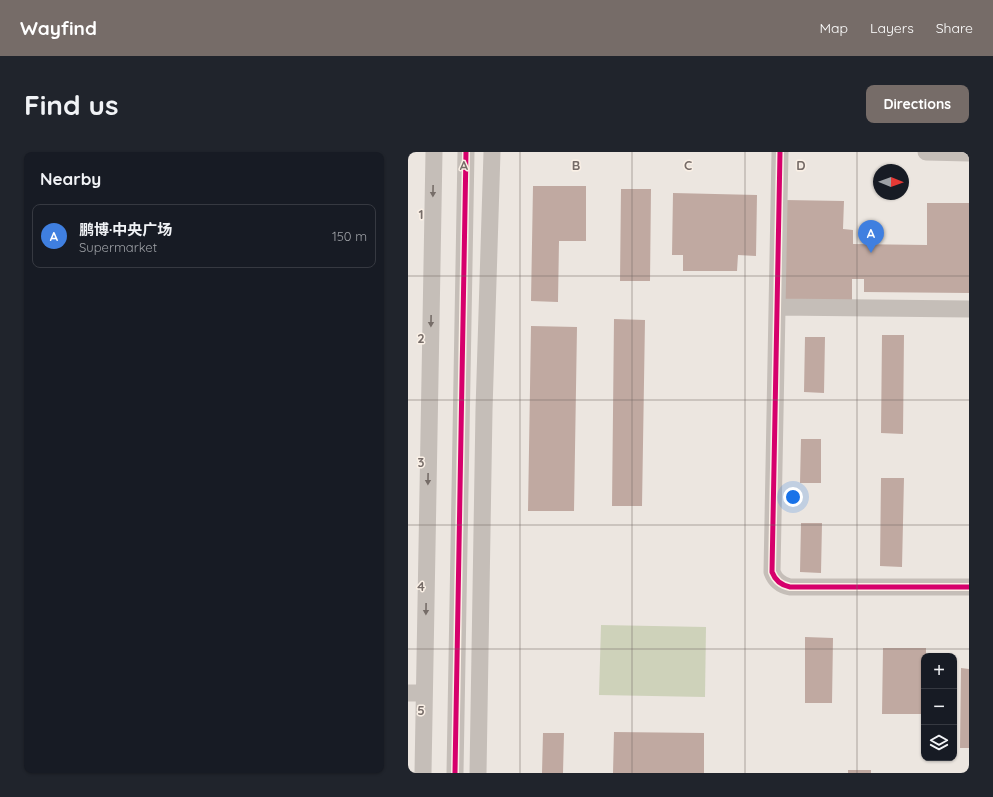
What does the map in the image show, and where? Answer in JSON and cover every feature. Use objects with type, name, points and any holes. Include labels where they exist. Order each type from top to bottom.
[{"type":"street","points":[[423,773],[416,693],[434,152]]},
{"type":"street","points":[[455,773],[466,152]]},
{"type":"street","points":[[478,773],[483,444],[492,152]]},
{"type":"street","points":[[780,152],[772,572],[775,579],[782,585],[790,587],[969,587]]},
{"type":"street","points":[[926,152],[969,153]]},
{"type":"street","points":[[777,307],[969,309]]},
{"type":"street","points":[[461,444],[483,444]]},
{"type":"green space","points":[[601,625],[706,627],[705,697],[599,695]]},
{"type":"building","points":[[533,186],[586,186],[586,241],[559,241],[558,302],[531,301]]},
{"type":"building","points":[[621,189],[651,189],[650,281],[620,281]]},
{"type":"building","points":[[673,193],[757,195],[756,256],[738,255],[737,271],[683,271],[683,255],[672,255]]},
{"type":"building","points":[[785,200],[844,201],[843,229],[853,230],[853,244],[927,245],[927,203],[969,203],[969,293],[864,292],[864,279],[852,279],[852,302],[783,301]]},
{"type":"building","points":[[614,319],[645,320],[642,506],[612,506]]},
{"type":"building","points":[[531,326],[577,327],[574,511],[528,511]]},
{"type":"building","points":[[882,335],[904,335],[903,434],[881,433]]},
{"type":"building","points":[[805,337],[825,337],[824,393],[804,392]]},
{"type":"building","points":[[801,439],[821,439],[821,483],[800,483]]},
{"type":"building","points":[[881,478],[904,478],[902,567],[880,566]]},
{"type":"building","points":[[801,523],[822,523],[821,573],[800,572]]},
{"type":"building","points":[[805,637],[833,638],[832,703],[805,703]]},
{"type":"building","points":[[883,648],[926,648],[926,653],[921,653],[921,714],[882,714]]},
{"type":"building","points":[[961,668],[969,669],[969,748],[960,748]]},
{"type":"building","points":[[614,732],[704,733],[704,773],[613,773]]},
{"type":"building","points":[[543,733],[564,733],[563,773],[542,773]]},
{"type":"building","points":[[848,770],[871,770],[871,773],[848,773]]},
{"type":"cycle path","points":[[455,773],[466,152]]},
{"type":"cycle path","points":[[780,152],[773,575],[776,580],[790,587],[969,587]]},
{"type":"place","name":"鹏博·中央广场","points":[[871,253]]}]
